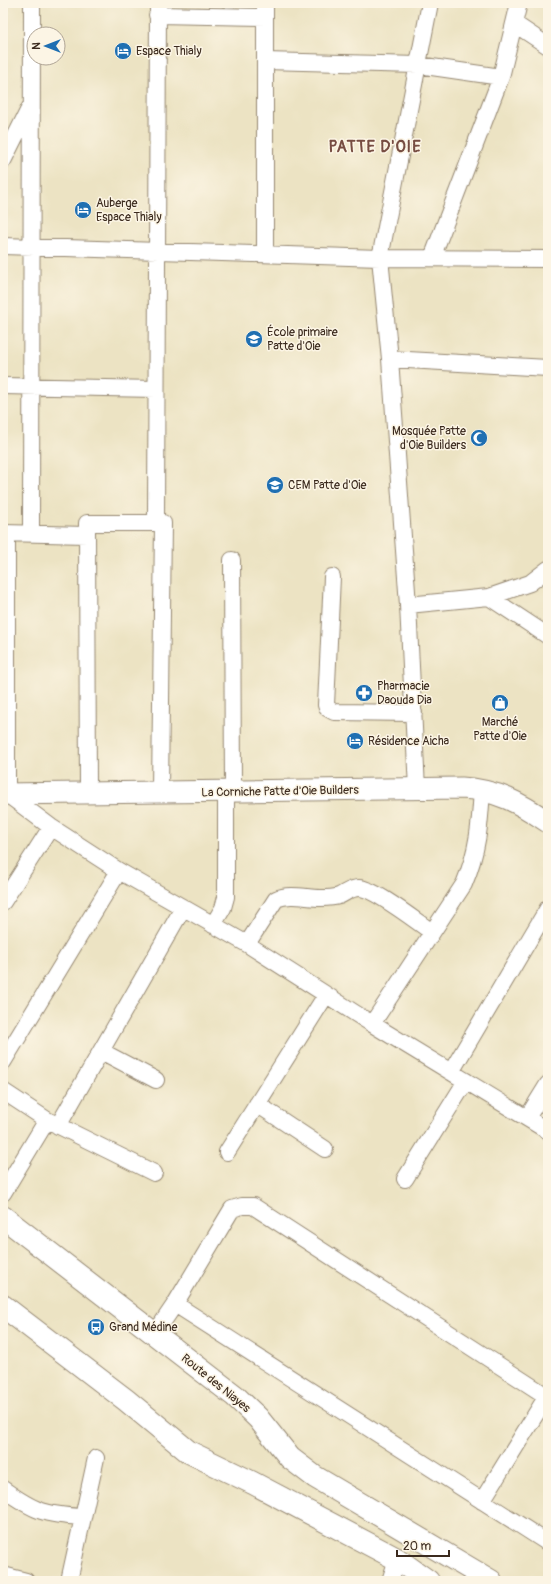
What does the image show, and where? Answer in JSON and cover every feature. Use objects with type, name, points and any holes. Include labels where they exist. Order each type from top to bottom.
[{"type":"main road","name":"Route des Niayes","points":[[3,1217],[235,1396],[258,1418],[290,1458],[315,1477],[491,1581]]},
{"type":"main road","points":[[3,1306],[126,1400],[189,1452],[254,1483],[397,1559],[428,1581]]},
{"type":"street","points":[[31,534],[32,3]]},
{"type":"street","points":[[417,789],[408,605],[390,360],[380,258],[430,3]]},
{"type":"street","points":[[432,258],[501,77],[515,24],[518,3]]},
{"type":"street","points":[[156,523],[158,9],[265,10],[265,254]]},
{"type":"street","points":[[515,24],[548,46]]},
{"type":"street","points":[[265,61],[418,65],[501,77]]},
{"type":"street","points":[[3,161],[32,103]]},
{"type":"street","points":[[3,246],[380,258],[548,259]]},
{"type":"street","points":[[390,360],[548,368]]},
{"type":"street","points":[[3,386],[156,389]]},
{"type":"street","points":[[88,793],[87,523],[163,523],[160,792]]},
{"type":"street","points":[[87,534],[5,533],[5,794],[119,871],[247,944],[372,1024],[548,1131]]},
{"type":"street","points":[[213,925],[223,908],[226,897],[230,791],[232,560]]},
{"type":"street","points":[[408,605],[489,598],[530,584],[548,569]]},
{"type":"street","points":[[332,577],[327,708],[334,712],[414,713]]},
{"type":"street","points":[[489,598],[548,636]]},
{"type":"street","points":[[372,1024],[464,884],[474,861],[480,828],[482,789]]},
{"type":"street","name":"La Corniche Patte d'Oie Builders","points":[[5,794],[482,789],[506,797],[548,822]]},
{"type":"street","points":[[3,902],[52,827]]},
{"type":"street","points":[[3,1062],[119,871]]},
{"type":"street","points":[[247,944],[276,900],[283,896],[328,898],[340,896],[349,889],[360,888],[372,892],[432,932]]},
{"type":"street","points":[[3,1193],[102,1051],[183,908]]},
{"type":"street","points":[[451,1072],[548,908]]},
{"type":"street","points":[[227,1152],[326,995]]},
{"type":"street","points":[[102,1051],[156,1080]]},
{"type":"street","points":[[405,1179],[466,1081]]},
{"type":"street","points":[[527,1118],[548,1084]]},
{"type":"street","points":[[3,1091],[53,1123],[154,1173]]},
{"type":"street","points":[[257,1104],[325,1149]]},
{"type":"street","points":[[154,1335],[175,1304],[232,1209],[242,1206],[253,1206],[547,1397],[482,1501]]},
{"type":"street","points":[[175,1304],[548,1543]]},
{"type":"street","points":[[69,1581],[96,1458]]},
{"type":"street","points":[[3,1489],[36,1510],[57,1516],[83,1517]]},
{"type":"street","points":[[390,1581],[397,1559]]},
{"type":"street","points":[[3,1576],[26,1581]]},
{"type":"place","name":"Espace Thialy","points":[[123,51]]},
{"type":"place","name":"Auberge Espace Thialy","points":[[83,210]]},
{"type":"place","name":"École primaire Patte d'Oie","points":[[254,339]]},
{"type":"place","name":"Mosquée Patte d'Oie Builders","points":[[479,438]]},
{"type":"place","name":"CEM Patte d'Oie","points":[[275,485]]},
{"type":"place","name":"Pharmacie Daouda Dia","points":[[364,693]]},
{"type":"place","name":"Marché Patte d'Oie","points":[[500,703]]},
{"type":"place","name":"Résidence Aicha","points":[[355,741]]},
{"type":"place","name":"Grand Médine","points":[[96,1327]]},
{"type":"district","name":"PATTE D'OIE","points":[[375,146]]}]
